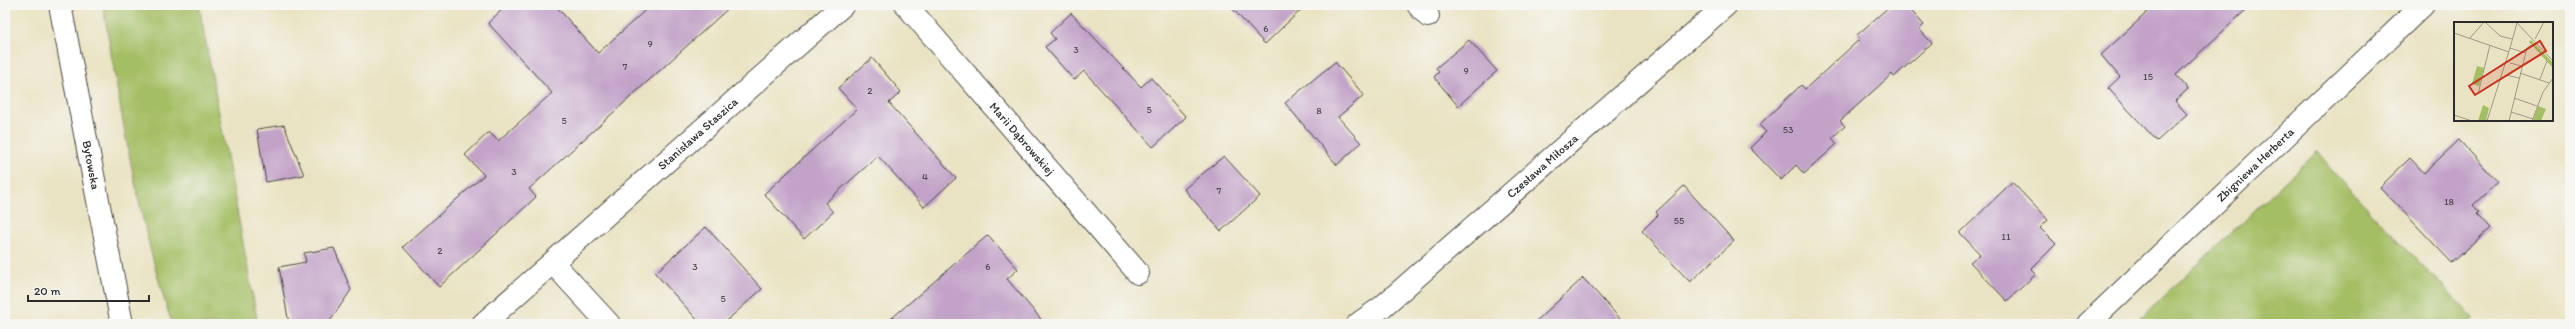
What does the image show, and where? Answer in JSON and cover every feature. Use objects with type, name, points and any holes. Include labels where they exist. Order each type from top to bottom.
[{"type":"street","name":"Bytowska","points":[[60,5],[122,324]]},
{"type":"street","name":"Stanisława Staszica","points":[[483,324],[843,5]]},
{"type":"street","name":"Marii Dąbrowskiej","points":[[906,5],[1138,274]]},
{"type":"street","name":"Czesława Miłosza","points":[[1358,324],[1382,308],[1726,5]]},
{"type":"street","name":"Zbigniewa Herberta","points":[[2088,324],[2423,5]]},
{"type":"street","points":[[553,263],[609,324]]},
{"type":"green space","points":[[103,5],[199,5],[258,324],[172,324],[149,245],[140,206],[124,126]]},
{"type":"green space","points":[[2317,151],[2337,176],[2473,318],[2466,324],[2135,324]]},
{"type":"building","points":[[507,5],[555,5],[598,53],[651,5],[732,5],[529,189],[536,197],[439,287],[403,247],[484,175],[465,155],[489,132],[498,141],[552,93],[488,23]]},
{"type":"building","points":[[1229,5],[1306,5],[1265,44]]},
{"type":"building","points":[[1891,5],[1906,5],[1924,25],[1919,29],[1932,43],[1894,77],[1892,74],[1840,121],[1845,126],[1832,138],[1837,144],[1804,174],[1796,165],[1781,180],[1750,148],[1766,132],[1759,125],[1801,85],[1805,89],[1860,39],[1857,35]]},
{"type":"building","points":[[2155,5],[2251,5],[2176,75],[2188,89],[2175,101],[2187,114],[2157,141],[2108,88],[2120,77],[2101,55]]},
{"type":"building","points":[[1071,13],[1141,87],[1151,78],[1186,117],[1153,147],[1084,71],[1074,80],[1045,47],[1055,39],[1050,33]]},
{"type":"building","points":[[1469,40],[1497,71],[1458,106],[1434,77],[1439,72],[1436,68]]},
{"type":"building","points":[[872,58],[901,92],[889,103],[956,178],[924,207],[878,156],[825,203],[833,212],[804,239],[764,194],[857,109],[838,88]]},
{"type":"building","points":[[1335,62],[1364,95],[1338,117],[1361,143],[1337,165],[1285,103]]},
{"type":"building","points":[[284,125],[304,175],[266,182],[257,129]]},
{"type":"building","points":[[2459,140],[2498,182],[2473,205],[2479,212],[2477,214],[2490,228],[2452,263],[2380,187],[2410,158],[2424,173]]},
{"type":"building","points":[[1224,156],[1260,196],[1221,231],[1184,189]]},
{"type":"building","points":[[2012,182],[2048,220],[2040,228],[2056,244],[2031,269],[2036,274],[2007,301],[1970,262],[1980,254],[1960,233]]},
{"type":"building","points":[[1684,186],[1734,241],[1690,282],[1642,231],[1658,215],[1656,212]]},
{"type":"building","points":[[706,227],[762,289],[723,324],[701,324],[655,273]]},
{"type":"building","points":[[988,235],[1018,269],[1007,279],[1045,324],[885,324]]},
{"type":"building","points":[[334,248],[351,290],[328,324],[289,324],[279,267],[306,262],[304,253]]},
{"type":"building","points":[[1583,278],[1625,324],[1533,324]]}]
